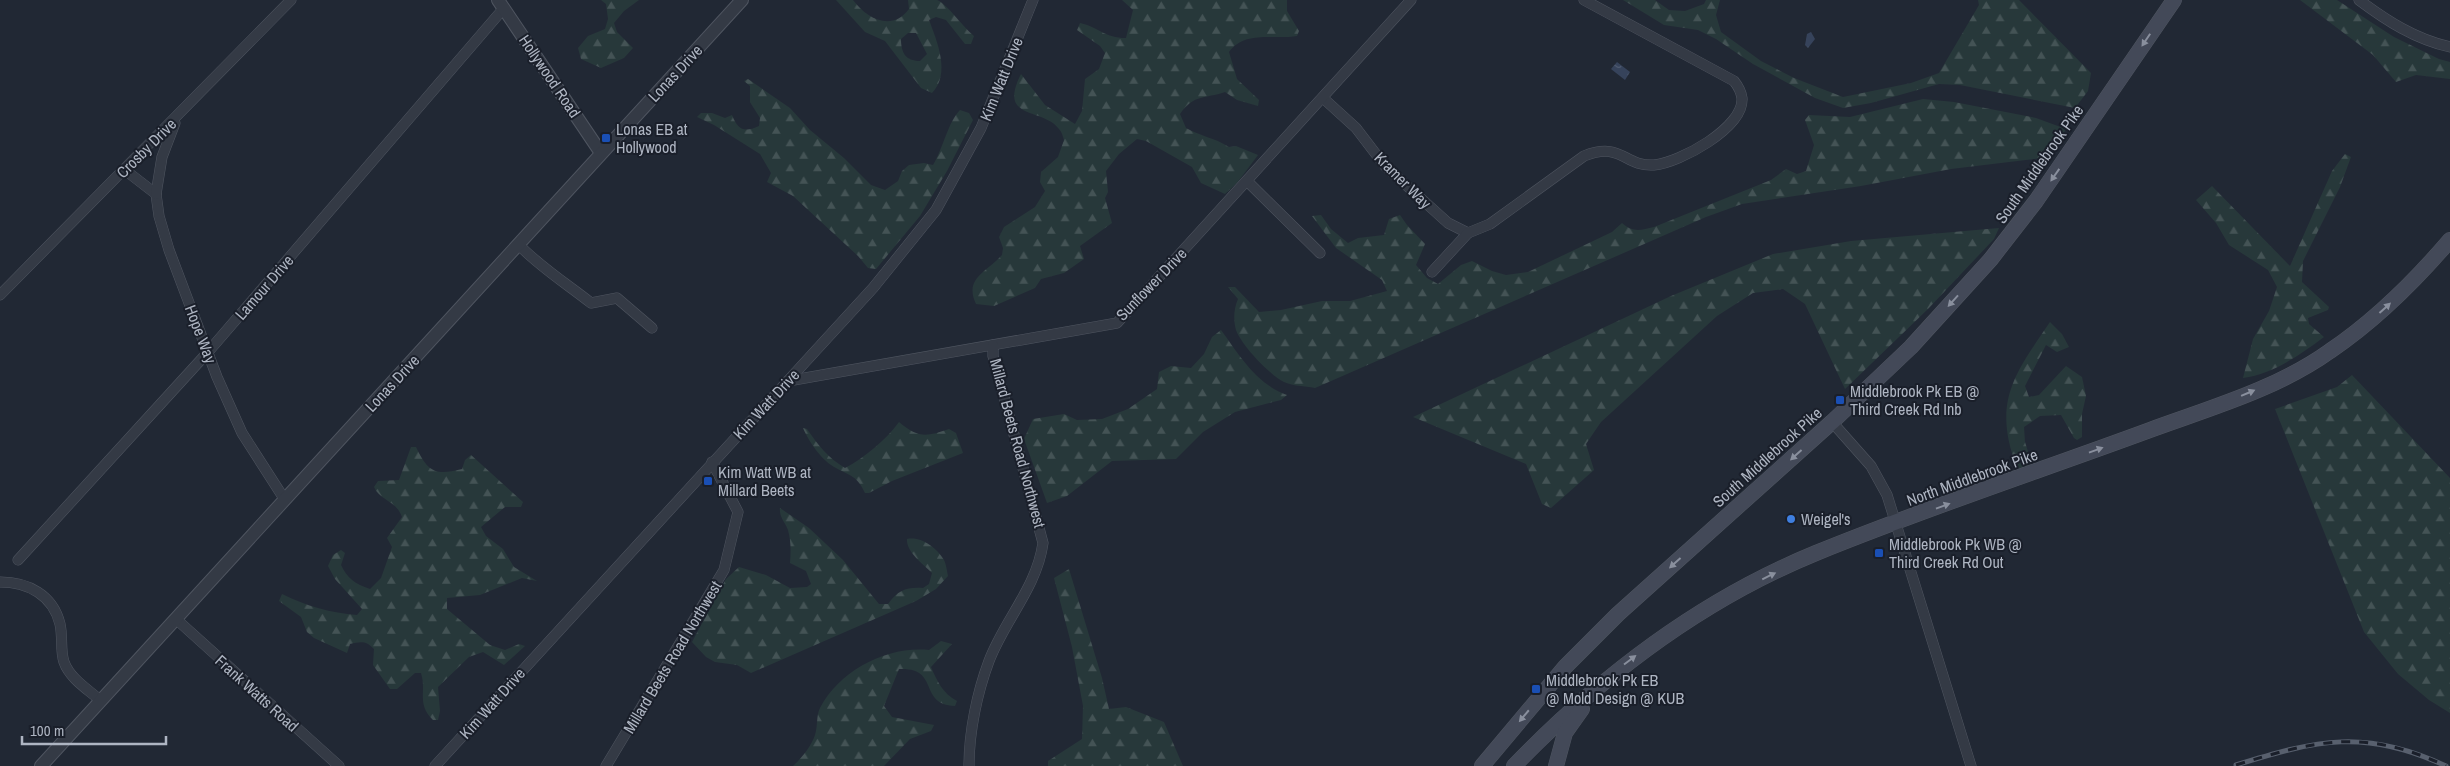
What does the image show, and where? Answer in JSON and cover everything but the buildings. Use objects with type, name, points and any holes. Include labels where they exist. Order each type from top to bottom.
[{"type":"main road","name":"South Middlebrook Pike","points":[[1486,761],[1565,667],[1618,614],[1832,422],[1911,348],[2007,240],[2042,194],[2174,0]]},
{"type":"main road","name":"North Middlebrook Pike","points":[[1514,766],[1570,710],[1631,660],[1690,619],[1756,582],[1814,554],[2228,402],[2297,371],[2328,353],[2373,319],[2413,283],[2450,240]]},
{"type":"main road","points":[[1556,766],[1565,733],[1601,685]]},
{"type":"street","name":"Crosby Drive","points":[[0,294],[125,170],[291,0]]},
{"type":"street","name":"Kim Watt Drive","points":[[435,766],[873,288],[936,210],[981,128],[1033,0]]},
{"type":"street","name":"Sunflower Drive","points":[[788,381],[1117,323],[1411,0]]},
{"type":"street","points":[[1432,272],[1468,233],[1490,224],[1584,156],[1599,150],[1613,151],[1646,165],[1657,165],[1705,146],[1734,118],[1742,100],[1739,88],[1734,81],[1584,0]]},
{"type":"street","points":[[2359,0],[2385,20],[2410,34],[2450,47]]},
{"type":"street","name":"Lonas Drive","points":[[41,766],[519,245],[737,2]]},
{"type":"street","name":"Hollywood Road","points":[[501,4],[601,152]]},
{"type":"street","name":"Lamour Drive","points":[[18,560],[208,352],[501,4]]},
{"type":"street","name":"Kramer Way","points":[[1323,98],[1356,128],[1385,166],[1448,223],[1468,233]]},
{"type":"street","name":"Hope Way","points":[[177,117],[162,158],[156,194],[159,216],[169,250],[208,352],[242,433],[285,500]]},
{"type":"street","points":[[125,170],[156,194]]},
{"type":"street","points":[[1247,182],[1320,253]]},
{"type":"street","points":[[519,245],[532,258],[545,265],[591,303],[617,298],[652,328]]},
{"type":"street","name":"Millard Beets Road Northwest","points":[[969,766],[976,708],[989,660],[1038,567],[1043,544],[993,356],[993,345]]},
{"type":"street","points":[[1832,422],[1875,472],[1887,495],[1898,523],[1971,766]]},
{"type":"street","name":"Millard Beets Road Northwest","points":[[606,766],[724,570],[738,512],[712,462]]},
{"type":"street","points":[[0,582],[28,585],[50,603],[60,624],[65,664],[73,677],[101,701]]},
{"type":"street","name":"Frank Watts Road","points":[[176,619],[338,766]]},
{"type":"green space","points":[[601,0],[639,0],[624,11],[614,23],[617,32],[633,48],[624,58],[601,68],[581,59],[578,48],[588,36],[605,29],[608,19],[606,4]]},
{"type":"green space","points":[[836,0],[853,0],[865,13],[880,20],[888,21],[902,16],[909,9],[908,0],[937,0],[974,36],[971,44],[965,44],[946,20],[936,17],[929,20],[936,38],[942,67],[938,85],[932,93],[921,88],[885,41],[865,32]],"holes":[[[908,33],[916,33],[927,54],[920,61],[907,57],[903,52],[901,44],[901,39]]]},
{"type":"green space","points":[[1122,0],[1287,0],[1287,11],[1299,31],[1297,36],[1251,38],[1236,45],[1229,52],[1237,79],[1259,100],[1258,106],[1237,100],[1225,92],[1195,100],[1180,114],[1186,128],[1229,147],[1236,146],[1258,155],[1237,183],[1225,194],[1201,183],[1192,167],[1146,141],[1137,139],[1119,154],[1106,171],[1108,192],[1105,198],[1112,223],[1080,246],[1084,259],[1064,273],[1041,279],[1035,288],[994,306],[976,304],[973,295],[975,282],[1002,255],[1003,248],[999,237],[1004,227],[1035,207],[1045,191],[1040,182],[1041,172],[1058,157],[1064,140],[1060,130],[1052,122],[1025,111],[1018,106],[1015,99],[1015,89],[1021,74],[1045,105],[1075,124],[1082,111],[1085,79],[1099,69],[1105,53],[1100,46],[1077,30],[1080,23],[1093,27],[1107,35],[1126,38],[1133,10]]},
{"type":"green space","points":[[1623,0],[1655,0],[1669,10],[1685,11],[1704,4],[1706,0],[1720,0],[1716,15],[1721,32],[1761,61],[1794,78],[1843,97],[1911,83],[1939,73],[1979,5],[1978,0],[2019,0],[2091,73],[2088,91],[2075,108],[1960,85],[1939,84],[1871,103],[1843,108],[1815,98],[1753,64],[1716,39],[1698,30],[1664,25]]},
{"type":"green space","points":[[2300,0],[2337,0],[2394,37],[2439,59],[2450,62],[2450,79],[2416,75],[2396,82],[2373,55]]},
{"type":"green space","points":[[748,79],[790,108],[810,130],[844,158],[871,185],[885,190],[898,181],[902,171],[909,165],[924,163],[933,165],[956,115],[960,110],[969,113],[973,120],[947,171],[920,216],[876,269],[868,268],[858,256],[793,196],[767,182],[771,173],[760,154],[714,125],[697,117],[701,113],[712,113],[725,118],[732,115],[742,129],[745,130],[759,126],[760,118],[750,102],[750,86],[744,81]]},
{"type":"green space","points":[[1923,99],[1954,102],[2036,118],[2066,129],[2050,157],[1951,169],[1861,186],[1742,204],[1706,217],[1315,388],[1291,384],[1278,378],[1250,351],[1236,330],[1234,314],[1238,299],[1228,287],[1235,287],[1259,312],[1281,310],[1322,301],[1350,301],[1387,291],[1382,280],[1336,248],[1312,216],[1321,215],[1331,229],[1348,243],[1358,238],[1384,235],[1389,219],[1400,215],[1425,244],[1416,265],[1427,278],[1438,284],[1461,265],[1472,261],[1492,271],[1506,275],[1528,272],[1612,232],[1622,223],[1630,228],[1641,230],[1654,227],[1771,180],[1786,169],[1797,174],[1806,171],[1814,145],[1805,120],[1809,115],[1850,117]]},
{"type":"green space","points":[[2345,154],[2351,157],[2340,187],[2303,261],[2302,282],[2329,307],[2328,310],[2308,318],[2309,324],[2324,337],[2296,357],[2275,368],[2243,378],[2253,339],[2269,311],[2277,287],[2268,270],[2229,245],[2216,223],[2196,200],[2212,186],[2290,266],[2332,171]]},
{"type":"green space","points":[[1999,228],[1994,239],[1928,309],[1845,389],[1805,304],[1783,289],[1753,293],[1717,316],[1601,422],[1586,444],[1594,470],[1551,508],[1542,504],[1526,464],[1413,417],[1671,296],[1773,254],[1851,241]]},
{"type":"green space","points":[[2050,322],[2062,334],[2069,347],[2057,352],[2046,345],[2025,386],[2029,397],[2039,395],[2066,366],[2082,377],[2086,396],[2082,414],[2082,437],[2077,440],[2074,438],[2061,415],[2040,416],[2024,427],[2025,442],[2031,461],[2026,468],[2017,468],[2010,445],[2007,407],[2017,374]]},
{"type":"green space","points":[[1221,330],[1242,359],[1266,384],[1287,395],[1281,400],[1235,412],[1203,432],[1176,459],[1112,461],[1067,496],[1047,503],[1024,439],[1033,419],[1064,414],[1077,420],[1102,419],[1128,409],[1157,389],[1159,372],[1171,366],[1191,368],[1204,354],[1212,337]]},
{"type":"green space","points":[[2352,375],[2450,478],[2450,713],[2429,700],[2398,674],[2364,632],[2275,409],[2337,387]]},
{"type":"green space","points":[[899,422],[912,431],[928,435],[949,429],[956,433],[963,453],[892,481],[869,493],[865,493],[856,480],[831,465],[821,456],[812,445],[803,428],[807,429],[828,455],[845,468],[874,448]]},
{"type":"green space","points":[[411,447],[416,447],[424,462],[433,470],[439,472],[462,469],[465,460],[471,455],[523,502],[521,507],[505,507],[481,527],[486,536],[503,549],[514,567],[537,581],[522,578],[480,595],[447,598],[447,609],[490,645],[505,650],[519,644],[525,646],[504,665],[483,652],[469,657],[438,687],[440,711],[438,720],[433,720],[423,703],[423,680],[421,673],[415,673],[397,689],[390,689],[373,665],[374,649],[369,644],[357,642],[350,644],[347,653],[314,638],[307,632],[301,617],[279,601],[282,594],[319,608],[357,615],[362,609],[335,579],[328,566],[333,555],[341,550],[345,553],[341,565],[346,574],[356,583],[370,589],[381,578],[392,547],[387,538],[402,517],[396,507],[380,495],[374,487],[378,481],[399,480]]},
{"type":"green space","points":[[780,508],[809,528],[843,560],[879,604],[888,604],[895,595],[903,590],[923,588],[929,584],[932,573],[909,549],[907,539],[918,539],[933,547],[944,560],[948,576],[936,589],[916,601],[751,673],[737,665],[715,662],[706,657],[692,642],[726,579],[739,567],[766,575],[790,588],[807,587],[811,584],[806,571],[790,563],[789,534],[781,517]]},
{"type":"green space","points":[[1069,569],[1102,678],[1109,709],[1126,707],[1164,722],[1183,766],[1048,766],[1048,761],[1082,739],[1083,706],[1072,647],[1054,578]]},
{"type":"green space","points":[[941,641],[952,644],[931,667],[944,691],[957,701],[955,706],[943,704],[936,699],[925,679],[920,674],[912,670],[899,669],[884,706],[892,717],[934,725],[931,731],[910,739],[884,766],[793,766],[803,756],[814,739],[820,708],[840,682],[866,663],[897,652],[929,650]]},
{"type":"water","points":[[1811,32],[1815,39],[1808,48],[1805,45],[1807,34]]},
{"type":"water","points":[[1617,62],[1630,72],[1625,80],[1611,69]]},
{"type":"railway","points":[[2236,765],[2317,744],[2365,742],[2390,746],[2417,754],[2446,766]]},
{"type":"place","name":"Lonas EB at Hollywood","points":[[606,138]]},
{"type":"place","name":"Middlebrook Pk EB @ Third Creek Rd Inb","points":[[1840,400]]},
{"type":"place","name":"Kim Watt WB at Millard Beets","points":[[708,481]]},
{"type":"place","name":"Weigel's","points":[[1791,519]]},
{"type":"place","name":"Middlebrook Pk WB @ Third Creek Rd Out","points":[[1879,553]]},
{"type":"place","name":"Middlebrook Pk EB @ Mold Design @ KUB","points":[[1536,689]]}]
